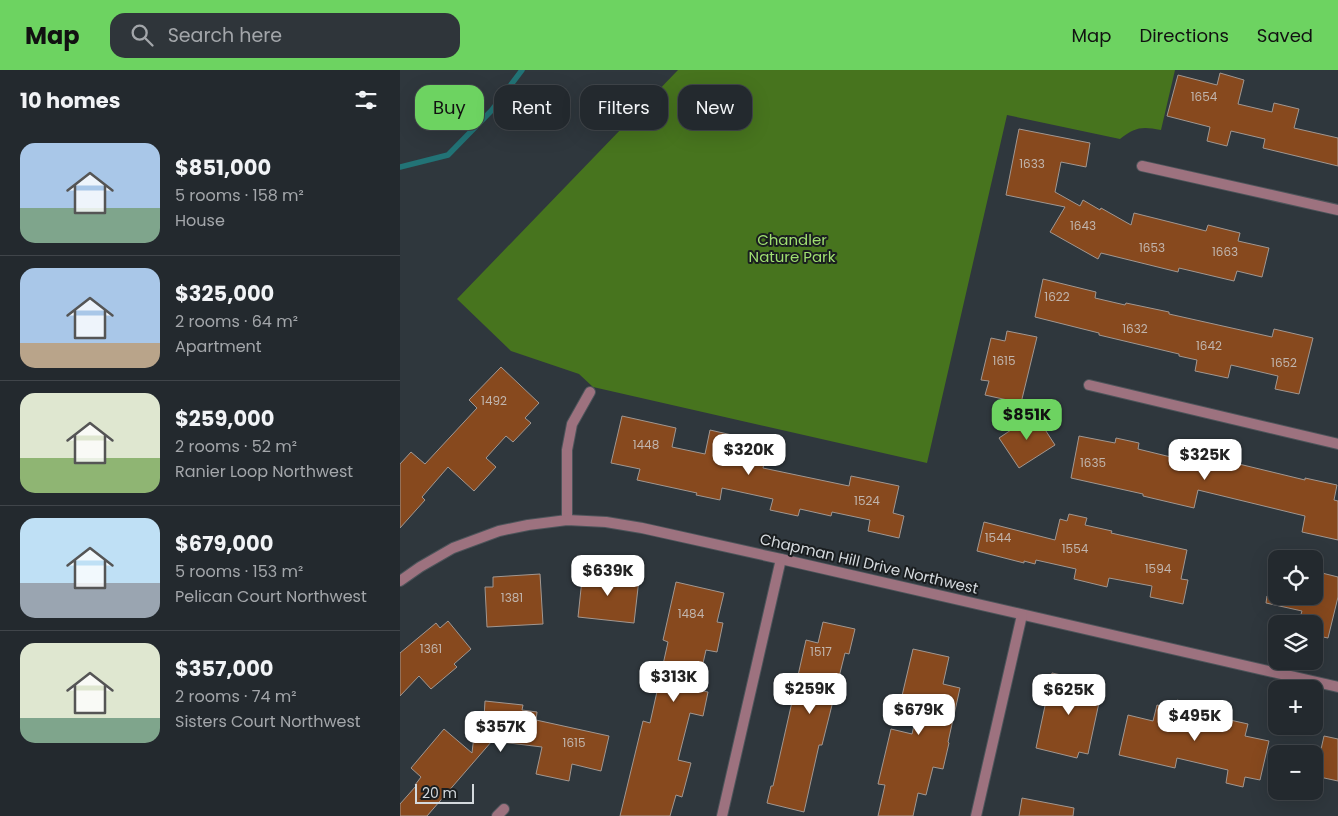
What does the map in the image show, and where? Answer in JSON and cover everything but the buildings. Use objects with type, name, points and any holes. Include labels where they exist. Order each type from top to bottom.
[{"type":"street","points":[[1142,166],[1338,210]]},
{"type":"street","points":[[1089,385],[1338,444]]},
{"type":"street","points":[[567,520],[569,442],[572,424],[590,392]]},
{"type":"street","name":"Chapman Hill Drive Northwest","points":[[400,582],[420,567],[453,548],[499,531],[567,520],[606,522],[642,528],[781,559],[1338,687]]},
{"type":"street","points":[[722,816],[781,559]]},
{"type":"street","points":[[976,816],[1022,615]]},
{"type":"green space","name":"Chandler Nature Park","points":[[678,70],[1175,70],[1161,130],[1139,128],[1120,139],[1007,115],[927,463],[593,387],[579,374],[511,351],[457,299],[620,130],[668,130],[668,85],[664,85]]},
{"type":"waterway","points":[[400,167],[448,155],[492,110],[522,70]]}]
